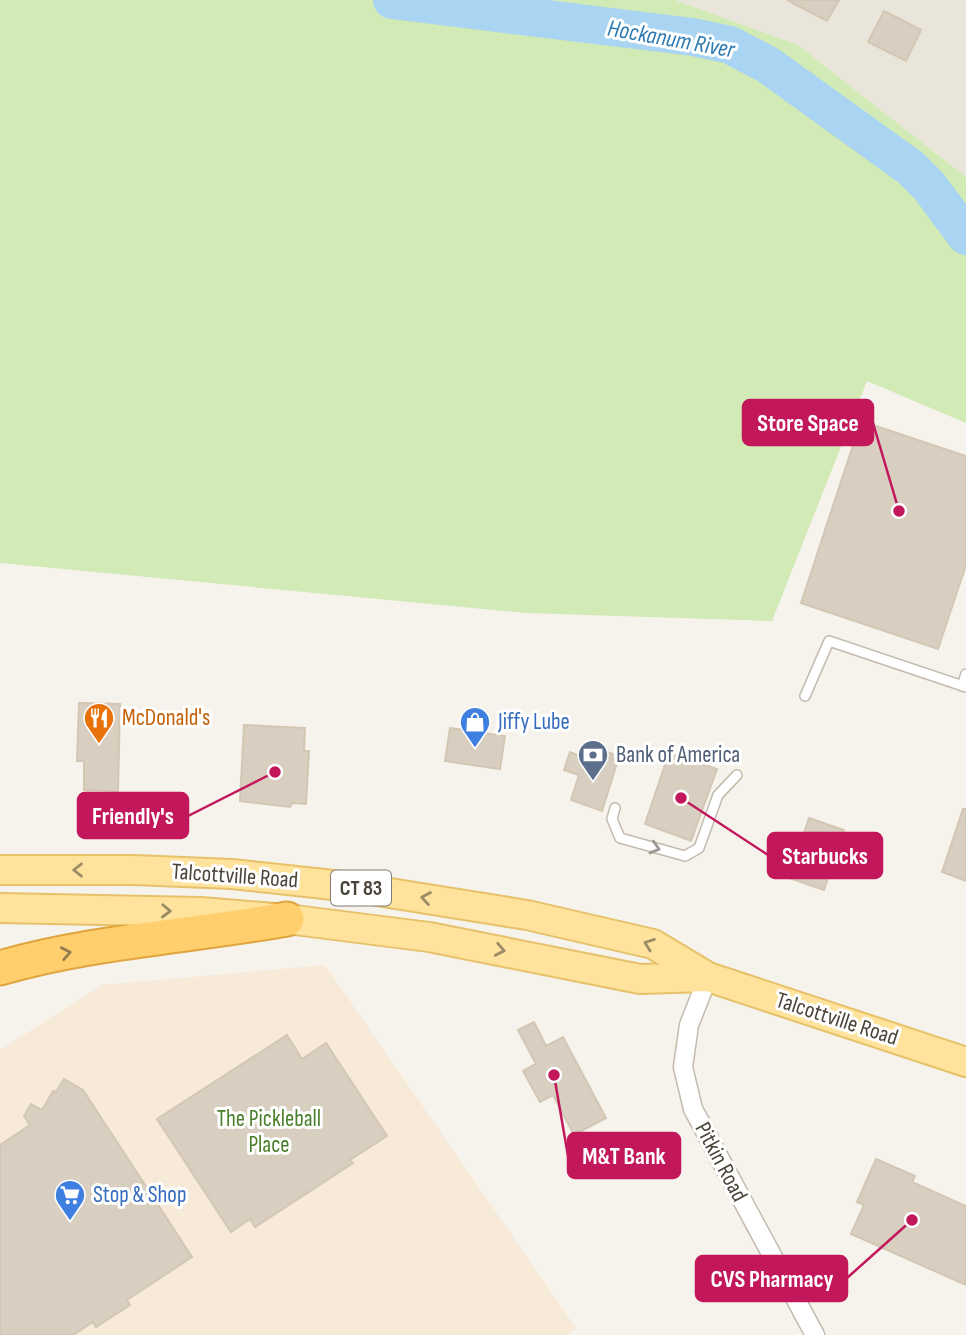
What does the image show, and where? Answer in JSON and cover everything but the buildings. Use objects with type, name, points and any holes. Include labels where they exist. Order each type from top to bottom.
[{"type":"highway","points":[[0,968],[117,943],[287,919]]},
{"type":"main road","name":"Talcottville Road","points":[[0,870],[134,870],[232,874],[352,887],[527,915],[653,944],[708,977],[966,1062]]},
{"type":"main road","points":[[107,909],[124,891],[134,870]]},
{"type":"main road","name":"Talcottville Road","points":[[0,908],[201,912],[287,919],[429,937],[640,979],[708,977]]},
{"type":"street","name":"Pitkin Road","points":[[708,977],[689,1025],[683,1067],[693,1109],[815,1335]]},
{"type":"lane","points":[[805,696],[829,641],[964,687],[966,674]]},
{"type":"lane","points":[[615,808],[612,819],[620,838],[685,856],[699,848],[718,795],[737,775]]},
{"type":"shaded area","points":[[675,0],[966,0],[966,177],[798,45]]},
{"type":"shaded area","points":[[325,965],[576,1328],[569,1335],[0,1335],[0,1050],[102,985]]},
{"type":"green space","points":[[0,0],[675,0],[798,45],[966,177],[966,423],[867,381],[772,621],[526,613],[0,563]]},
{"type":"waterway","name":"Hockanum River","points":[[392,0],[693,37],[730,45],[768,65],[911,168],[929,186],[966,236]]},
{"type":"place","name":"Store Space","points":[[899,511]]},
{"type":"place","name":"McDonald's","points":[[99,745]]},
{"type":"place","name":"Jiffy Lube","points":[[475,749]]},
{"type":"place","name":"Friendly's","points":[[275,772]]},
{"type":"place","name":"Bank of America","points":[[593,782]]},
{"type":"place","name":"Starbucks","points":[[681,798]]},
{"type":"place","name":"M&T Bank","points":[[554,1075]]},
{"type":"place","name":"CVS Pharmacy","points":[[912,1220]]},
{"type":"place","name":"Stop & Shop","points":[[70,1222]]},
{"type":"park label","name":"The Pickleball Place","points":[[269,1132]]}]
